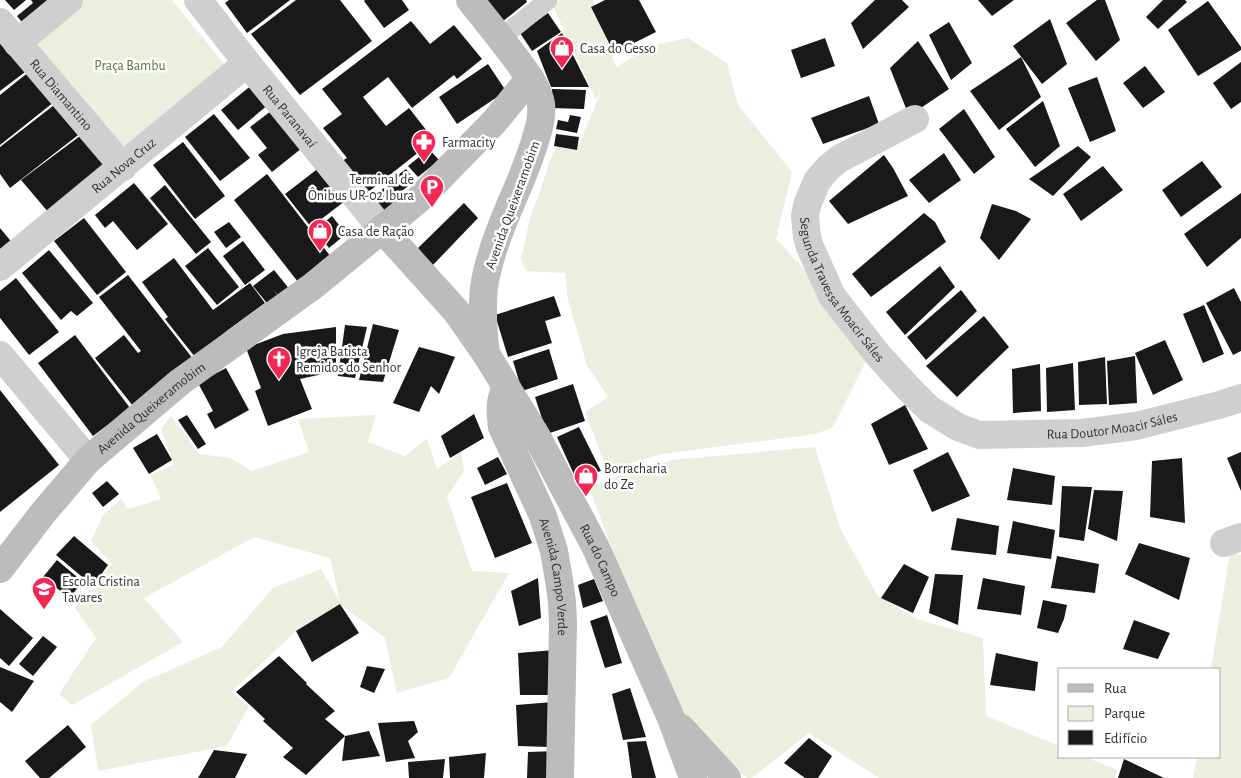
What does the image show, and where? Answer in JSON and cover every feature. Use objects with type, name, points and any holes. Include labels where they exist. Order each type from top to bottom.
[{"type":"main road","points":[[470,0],[530,78]]},
{"type":"main road","name":"Avenida Queixeramobim","points":[[0,569],[43,513],[88,460],[180,382],[294,300],[418,200],[495,121],[530,78],[537,90],[541,104],[539,127],[528,165],[499,232],[485,282],[483,326],[486,354]]},
{"type":"main road","points":[[382,229],[456,311],[486,354]]},
{"type":"main road","name":"Rua do Campo","points":[[486,354],[536,435],[596,548],[671,718],[693,778]]},
{"type":"main road","name":"Avenida Campo Verde","points":[[506,387],[502,397],[500,412],[502,427],[543,516],[554,551],[562,602],[560,778]]},
{"type":"main road","points":[[671,718],[727,778]]},
{"type":"street","points":[[8,33],[68,0]]},
{"type":"street","name":"Rua Paranavaí","points":[[198,0],[382,229]]},
{"type":"street","name":"Rua Diamantino","points":[[8,33],[122,167]]},
{"type":"street","name":"Rua Nova Cruz","points":[[0,267],[247,63]]},
{"type":"street","name":"Segunda Travessa Moacir Sáles","points":[[915,119],[839,159],[828,168],[817,181],[807,205],[805,216],[807,237],[832,296],[878,355],[930,409],[958,428],[979,435]]},
{"type":"street","points":[[0,355],[88,460]]},
{"type":"street","name":"Rua Doutor Moacir Sáles","points":[[979,435],[1082,433],[1136,426],[1241,398]]},
{"type":"lane","points":[[501,38],[548,0]]},
{"type":"green space","name":"Praça Bambu","points":[[80,0],[172,0],[225,65],[122,150],[29,41]]},
{"type":"green space","points":[[560,0],[593,0],[616,67],[654,45],[688,38],[727,63],[738,105],[792,172],[776,239],[874,345],[833,427],[816,434],[662,454],[607,470],[585,412],[608,397],[587,365],[568,300],[565,273],[526,271],[521,259],[530,218],[550,160],[557,147],[577,150],[603,86],[596,100],[553,6]]},
{"type":"green space","points":[[376,415],[368,442],[405,456],[427,439],[437,469],[461,452],[464,471],[447,497],[472,571],[509,573],[449,678],[397,693],[385,638],[340,604],[296,631],[231,692],[249,706],[227,746],[98,771],[91,725],[143,682],[222,647],[273,588],[321,569],[340,602],[330,558],[254,537],[144,598],[183,642],[72,705],[59,694],[96,638],[75,608],[112,564],[91,541],[104,514],[121,499],[128,509],[161,499],[151,475],[175,464],[161,429],[171,416],[199,454],[230,458],[252,471],[309,452],[298,419]]},
{"type":"green space","points":[[815,447],[840,528],[877,595],[917,619],[983,638],[986,716],[1058,745],[1058,758],[1088,758],[1117,770],[1115,778],[879,778],[809,733],[752,778],[747,778],[677,723],[589,487],[633,471],[672,460]]},
{"type":"green space","points":[[1230,553],[1241,555],[1241,778],[1193,778],[1197,758],[1221,758],[1221,668],[1211,668]]},
{"type":"building","points":[[5,0],[26,0],[14,10]]},
{"type":"building","points":[[31,0],[55,0],[24,25],[17,16],[33,3]]},
{"type":"building","points":[[229,0],[290,0],[247,33],[225,3]]},
{"type":"building","points":[[296,0],[340,0],[372,41],[300,95],[251,34]]},
{"type":"building","points":[[365,0],[402,0],[409,10],[384,28]]},
{"type":"building","points":[[485,0],[526,0],[527,2],[502,22]]},
{"type":"building","points":[[605,0],[639,0],[656,32],[614,53],[591,7]]},
{"type":"building","points":[[875,0],[902,0],[909,7],[863,49],[851,23]]},
{"type":"building","points":[[978,0],[1014,0],[992,16]]},
{"type":"building","points":[[1097,0],[1105,0],[1120,40],[1096,61],[1066,23]]},
{"type":"building","points":[[1163,0],[1185,0],[1187,2],[1158,29],[1146,17]]},
{"type":"building","points":[[1208,1],[1241,47],[1241,50],[1198,76],[1168,30]]},
{"type":"building","points":[[548,13],[561,32],[532,51],[520,33]]},
{"type":"building","points":[[1050,19],[1067,64],[1042,84],[1013,46]]},
{"type":"building","points":[[411,21],[430,44],[454,25],[482,59],[457,79],[454,75],[412,108],[388,77],[363,97],[386,126],[409,108],[434,140],[367,193],[342,161],[347,158],[323,128],[342,114],[322,89]]},
{"type":"building","points":[[949,22],[972,63],[951,80],[929,35]]},
{"type":"building","name":"Casa do Gesso","points":[[562,33],[589,87],[551,87],[537,51]]},
{"type":"building","points":[[825,38],[835,66],[801,78],[791,50]]},
{"type":"building","points":[[0,41],[29,69],[0,91]]},
{"type":"building","points":[[918,41],[949,89],[909,116],[890,68]]},
{"type":"building","points":[[1021,57],[1041,97],[999,130],[970,91]]},
{"type":"building","points":[[1241,62],[1241,102],[1231,109],[1213,83]]},
{"type":"building","points":[[488,64],[506,91],[457,124],[439,97]]},
{"type":"building","points":[[1145,66],[1165,92],[1143,108],[1123,83]]},
{"type":"building","points":[[30,71],[54,102],[0,145],[0,95]]},
{"type":"building","points":[[1097,77],[1116,131],[1090,142],[1068,88]]},
{"type":"building","points":[[253,84],[269,104],[238,130],[221,110]]},
{"type":"building","points":[[552,89],[586,90],[584,109],[551,108]]},
{"type":"building","points":[[869,96],[879,124],[823,144],[811,118]]},
{"type":"building","points":[[1043,101],[1060,146],[1035,167],[1006,129]]},
{"type":"building","points":[[58,102],[82,132],[10,188],[0,174],[0,147]]},
{"type":"building","points":[[964,109],[995,157],[974,174],[939,129]]},
{"type":"building","points":[[271,111],[302,148],[272,172],[258,155],[267,148],[250,127]]},
{"type":"building","points":[[214,114],[250,158],[220,181],[185,137]]},
{"type":"building","points":[[570,115],[581,117],[577,133],[556,129],[558,120],[568,122]]},
{"type":"building","points":[[556,134],[579,137],[577,150],[554,146]]},
{"type":"building","points":[[80,136],[107,169],[49,213],[21,180]]},
{"type":"building","points":[[183,142],[225,196],[195,219],[153,165]]},
{"type":"building","points":[[1078,146],[1091,157],[1053,196],[1029,179]]},
{"type":"building","name":"Farmacity","points":[[429,149],[439,160],[418,177],[408,166]]},
{"type":"building","points":[[944,153],[961,180],[929,203],[909,180]]},
{"type":"building","points":[[884,155],[908,196],[848,224],[829,201]]},
{"type":"building","points":[[1202,161],[1222,187],[1181,217],[1162,190]]},
{"type":"building","points":[[1103,166],[1123,190],[1081,221],[1063,194]]},
{"type":"building","points":[[320,167],[345,201],[311,227],[285,194]]},
{"type":"building","points":[[406,169],[415,181],[395,196],[386,184]]},
{"type":"building","points":[[267,174],[331,257],[298,282],[234,200]]},
{"type":"building","points":[[134,183],[168,224],[137,250],[113,221],[105,228],[95,215]]},
{"type":"building","points":[[165,185],[211,242],[196,254],[150,198]]},
{"type":"building","points":[[384,188],[396,203],[385,212],[373,197]]},
{"type":"building","points":[[1241,193],[1241,238],[1207,267],[1184,234]]},
{"type":"building","points":[[464,203],[478,218],[432,266],[418,248]]},
{"type":"building","points":[[992,204],[1016,211],[1031,219],[999,260],[980,238]]},
{"type":"building","points":[[924,213],[935,222],[946,242],[871,297],[852,274]]},
{"type":"building","points":[[332,216],[346,234],[329,248],[315,230]]},
{"type":"building","points":[[84,218],[126,272],[97,295],[54,241]]},
{"type":"building","points":[[229,222],[241,237],[226,248],[214,232]]},
{"type":"building","points":[[0,228],[14,245],[0,256]]},
{"type":"building","points":[[243,241],[265,270],[245,285],[223,256]]},
{"type":"building","points":[[208,248],[239,287],[217,305],[185,266]]},
{"type":"building","points":[[49,250],[93,303],[77,316],[71,311],[61,320],[22,273]]},
{"type":"building","points":[[174,258],[213,310],[250,283],[265,303],[195,357],[165,319],[168,317],[142,282]]},
{"type":"building","points":[[940,266],[955,287],[905,335],[886,312]]},
{"type":"building","points":[[274,270],[291,291],[281,299],[274,290],[280,299],[270,307],[253,286]]},
{"type":"building","points":[[128,275],[193,359],[133,406],[95,358],[124,335],[138,353],[141,351],[99,297]]},
{"type":"building","points":[[16,278],[59,332],[29,355],[0,318],[0,291]]},
{"type":"building","points":[[1234,288],[1241,302],[1241,351],[1233,355],[1206,303]]},
{"type":"building","points":[[961,290],[977,311],[926,360],[907,337]]},
{"type":"building","points":[[554,296],[561,316],[545,321],[552,343],[508,357],[495,315]]},
{"type":"building","points":[[1204,305],[1224,354],[1203,363],[1183,314]]},
{"type":"building","points":[[984,316],[1009,347],[957,397],[926,366]]},
{"type":"building","points":[[373,324],[399,330],[383,382],[359,380]]},
{"type":"building","points":[[345,325],[367,327],[355,378],[338,376]]},
{"type":"building","name":"Igreja Batista Remidos do Senhor","points":[[336,327],[336,371],[300,379],[312,409],[268,426],[255,391],[261,388],[246,348],[283,334]]},
{"type":"building","points":[[75,335],[130,408],[93,436],[38,363]]},
{"type":"building","points":[[1165,340],[1183,380],[1153,395],[1135,353]]},
{"type":"building","points":[[419,347],[455,357],[439,394],[431,386],[419,412],[393,403]]},
{"type":"building","points":[[549,349],[558,379],[522,391],[513,361]]},
{"type":"building","points":[[1135,356],[1137,403],[1109,405],[1107,361]]},
{"type":"building","points":[[1105,357],[1107,404],[1079,405],[1078,362]]},
{"type":"building","points":[[1073,363],[1075,410],[1047,412],[1046,368]]},
{"type":"building","points":[[1040,364],[1041,411],[1013,413],[1012,369]]},
{"type":"building","points":[[226,368],[249,410],[215,429],[207,414],[213,411],[198,383]]},
{"type":"building","points":[[573,384],[585,421],[547,434],[535,397]]},
{"type":"building","points":[[0,390],[59,465],[0,512]]},
{"type":"building","points":[[905,405],[928,449],[889,465],[871,424]]},
{"type":"building","points":[[474,414],[484,438],[450,458],[441,436]]},
{"type":"building","points":[[187,415],[206,444],[198,449],[178,420]]},
{"type":"building","points":[[579,427],[601,471],[576,479],[557,437]]},
{"type":"building","points":[[157,434],[172,460],[149,474],[133,448]]},
{"type":"building","points":[[948,452],[970,496],[932,512],[913,470]]},
{"type":"building","points":[[1241,452],[1241,491],[1227,458]]},
{"type":"building","points":[[498,457],[507,474],[485,485],[477,468]]},
{"type":"building","points":[[1182,458],[1185,523],[1150,517],[1152,461]]},
{"type":"building","points":[[1013,468],[1055,476],[1052,505],[1007,500]]},
{"type":"building","points":[[107,481],[119,494],[103,507],[92,493]]},
{"type":"building","points":[[507,483],[532,543],[495,558],[471,497]]},
{"type":"building","points":[[1062,486],[1092,487],[1084,541],[1059,537]]},
{"type":"building","points":[[1094,490],[1123,491],[1117,541],[1088,529]]},
{"type":"building","points":[[957,518],[999,526],[996,555],[951,550]]},
{"type":"building","points":[[1013,521],[1055,530],[1051,559],[1007,553]]},
{"type":"building","points":[[74,536],[108,565],[93,586],[56,555]]},
{"type":"building","points":[[1139,543],[1190,558],[1179,600],[1125,574]]},
{"type":"building","points":[[1057,556],[1099,564],[1095,593],[1051,588]]},
{"type":"building","points":[[57,560],[83,582],[69,598],[43,577]]},
{"type":"building","points":[[904,564],[929,577],[913,613],[881,598]]},
{"type":"building","points":[[935,574],[963,575],[958,625],[929,613]]},
{"type":"building","points":[[538,578],[541,618],[519,626],[511,591]]},
{"type":"building","points":[[983,578],[1025,586],[1021,615],[977,609]]},
{"type":"building","points":[[594,579],[603,601],[583,608],[578,585]]},
{"type":"building","points":[[1043,600],[1067,605],[1058,633],[1037,628]]},
{"type":"building","points":[[340,604],[359,633],[312,662],[296,631]]},
{"type":"building","points":[[0,609],[33,638],[9,666],[0,658]]},
{"type":"building","points":[[607,615],[622,663],[605,668],[590,621]]},
{"type":"building","points":[[1134,620],[1170,633],[1158,659],[1123,649]]},
{"type":"building","points":[[43,636],[57,647],[33,676],[19,664]]},
{"type":"building","points":[[555,650],[551,695],[520,695],[518,653]]},
{"type":"building","points":[[996,653],[1038,662],[1035,691],[990,685]]},
{"type":"building","points":[[279,656],[335,711],[325,719],[345,736],[306,775],[283,757],[293,748],[263,721],[265,719],[236,692]]},
{"type":"building","points":[[367,666],[385,669],[374,693],[360,687]]},
{"type":"building","points":[[0,667],[34,681],[12,712],[0,702]]},
{"type":"building","points":[[630,688],[646,737],[623,740],[612,694]]},
{"type":"building","points":[[553,702],[549,747],[518,746],[516,705]]},
{"type":"building","points":[[414,721],[418,732],[408,741],[415,758],[386,762],[378,723]]},
{"type":"building","points":[[68,725],[86,747],[49,778],[40,778],[25,761]]},
{"type":"building","points":[[369,731],[380,756],[342,761],[345,736]]},
{"type":"building","points":[[809,738],[832,756],[818,778],[805,778],[784,763]]},
{"type":"building","points":[[646,741],[656,778],[632,778],[627,742]]},
{"type":"building","points":[[214,750],[247,754],[235,778],[198,778]]},
{"type":"building","points":[[557,751],[556,778],[527,778],[528,752]]},
{"type":"building","points":[[486,753],[484,778],[450,778],[449,757]]},
{"type":"building","points":[[445,759],[443,778],[409,778],[408,762]]},
{"type":"building","points":[[1124,759],[1164,778],[1118,778]]},
{"type":"place","name":"Casa do Gesso","points":[[562,69]]},
{"type":"place","name":"Farmacity","points":[[424,163]]},
{"type":"place","name":"Terminal de Ônibus UR-02 Ibura","points":[[432,208]]},
{"type":"place","name":"Casa de Ração","points":[[320,252]]},
{"type":"place","name":"Igreja Batista Remidos do Senhor","points":[[279,380]]},
{"type":"place","name":"Borracharia do Ze","points":[[586,497]]},
{"type":"place","name":"Escola Cristina Tavares","points":[[44,610]]}]
